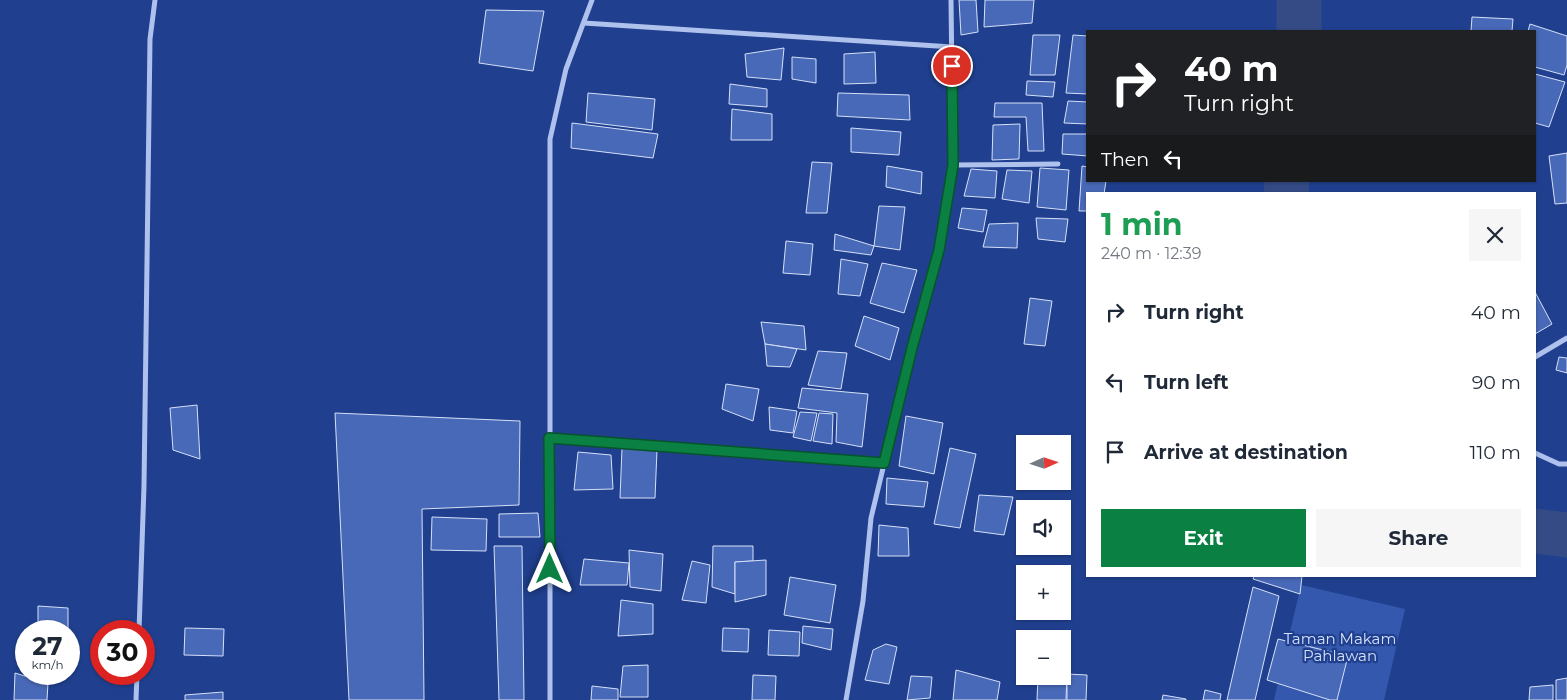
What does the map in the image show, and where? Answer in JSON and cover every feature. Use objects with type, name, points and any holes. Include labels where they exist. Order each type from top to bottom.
[{"type":"street","points":[[139,620],[144,486],[150,39],[155,0]]},
{"type":"street","points":[[550,700],[550,139],[566,69],[592,0]]},
{"type":"street","points":[[846,700],[863,601],[871,518],[912,348],[939,250],[953,165],[951,0]]},
{"type":"street","points":[[584,22],[952,47]]},
{"type":"street","points":[[953,165],[1058,164]]},
{"type":"street","points":[[1536,356],[1567,338]]},
{"type":"street","points":[[549,438],[884,463]]},
{"type":"street","points":[[1536,453],[1559,464],[1567,464]]},
{"type":"street","points":[[136,700],[137,685]]},
{"type":"green space","name":"Taman Makam Pahlawan","points":[[1301,585],[1405,609],[1384,700],[1274,700]]},
{"type":"building","points":[[959,0],[976,0],[978,32],[961,35]]},
{"type":"building","points":[[985,0],[1034,0],[1032,23],[984,27]]},
{"type":"building","points":[[486,10],[544,11],[533,71],[479,63]]},
{"type":"building","points":[[1472,17],[1513,19],[1512,30],[1471,30]]},
{"type":"building","points":[[1530,24],[1567,36],[1567,65],[1564,75],[1536,67],[1536,30],[1528,30]]},
{"type":"building","points":[[1033,35],[1060,35],[1055,75],[1030,75]]},
{"type":"building","points":[[1073,35],[1086,36],[1086,94],[1066,93]]},
{"type":"building","points":[[784,48],[781,80],[747,77],[745,54]]},
{"type":"building","points":[[875,52],[876,83],[844,84],[844,54]]},
{"type":"building","points":[[792,57],[816,59],[816,83],[792,79]]},
{"type":"building","points":[[1536,74],[1565,82],[1549,127],[1536,123]]},
{"type":"building","points":[[1027,81],[1055,82],[1053,97],[1026,95]]},
{"type":"building","points":[[730,84],[767,89],[767,107],[729,104]]},
{"type":"building","points":[[588,93],[655,99],[652,130],[586,122]]},
{"type":"building","points":[[838,93],[909,95],[910,120],[837,116]]},
{"type":"building","points":[[1068,101],[1086,102],[1086,124],[1064,123]]},
{"type":"building","points":[[995,103],[1042,103],[1044,151],[1028,151],[1026,117],[994,117]]},
{"type":"building","points":[[732,109],[772,114],[772,140],[731,140]]},
{"type":"building","points":[[572,123],[658,134],[653,158],[571,148]]},
{"type":"building","points":[[1020,124],[1019,159],[992,160],[993,125]]},
{"type":"building","points":[[851,128],[901,132],[899,155],[851,152]]},
{"type":"building","points":[[1063,134],[1086,134],[1086,156],[1062,154]]},
{"type":"building","points":[[1567,153],[1567,203],[1555,204],[1549,156]]},
{"type":"building","points":[[812,162],[832,163],[827,213],[806,213]]},
{"type":"building","points":[[887,166],[922,172],[921,194],[886,187]]},
{"type":"building","points":[[1082,166],[1086,167],[1086,182],[1106,182],[1104,192],[1086,192],[1086,211],[1079,211]]},
{"type":"building","points":[[1040,168],[1069,170],[1066,210],[1037,207]]},
{"type":"building","points":[[971,169],[997,171],[995,198],[964,196]]},
{"type":"building","points":[[1007,170],[1032,171],[1029,203],[1002,199]]},
{"type":"building","points":[[879,206],[905,207],[900,250],[874,246]]},
{"type":"building","points":[[962,208],[987,210],[983,232],[958,228]]},
{"type":"building","points":[[1036,218],[1068,219],[1065,242],[1038,239]]},
{"type":"building","points":[[1018,223],[1017,248],[983,247],[989,224]]},
{"type":"building","points":[[835,234],[874,246],[871,255],[834,250]]},
{"type":"building","points":[[786,241],[813,244],[810,275],[783,273]]},
{"type":"building","points":[[841,259],[868,264],[860,296],[838,294]]},
{"type":"building","points":[[882,263],[917,270],[904,313],[870,303]]},
{"type":"building","points":[[1536,294],[1552,324],[1536,333]]},
{"type":"building","points":[[1030,298],[1052,301],[1045,346],[1024,344]]},
{"type":"building","points":[[864,316],[899,328],[890,360],[855,346]]},
{"type":"building","points":[[761,322],[804,326],[806,350],[765,344]]},
{"type":"building","points":[[765,344],[797,349],[790,367],[767,366]]},
{"type":"building","points":[[818,351],[847,353],[841,389],[808,385]]},
{"type":"building","points":[[1559,357],[1567,358],[1567,373],[1556,370]]},
{"type":"building","points":[[726,384],[759,389],[753,421],[722,409]]},
{"type":"building","points":[[802,388],[868,394],[862,447],[836,442],[837,413],[798,408]]},
{"type":"building","points":[[197,405],[200,459],[173,450],[170,408]]},
{"type":"building","points":[[769,407],[797,411],[793,433],[770,430]]},
{"type":"building","points":[[800,412],[817,413],[811,441],[793,437]]},
{"type":"building","points":[[335,413],[520,421],[519,505],[422,509],[424,700],[349,700]]},
{"type":"building","points":[[819,413],[833,414],[832,444],[813,441]]},
{"type":"building","points":[[906,416],[943,423],[934,474],[899,466]]},
{"type":"building","points":[[622,448],[657,450],[655,498],[620,498]]},
{"type":"building","points":[[950,448],[976,454],[960,528],[934,524]]},
{"type":"building","points":[[578,452],[611,455],[613,489],[574,490]]},
{"type":"building","points":[[887,478],[928,482],[924,507],[886,504]]},
{"type":"building","points":[[979,495],[1013,497],[1004,535],[974,531]]},
{"type":"building","points":[[538,513],[540,537],[499,537],[499,514]]},
{"type":"building","points":[[432,517],[487,519],[486,551],[431,550]]},
{"type":"building","points":[[879,525],[908,528],[909,556],[878,556]]},
{"type":"building","points":[[494,546],[522,546],[524,700],[499,700]]},
{"type":"building","points":[[713,546],[753,546],[753,561],[735,562],[735,594],[712,587]]},
{"type":"building","points":[[629,550],[663,554],[661,591],[630,587]]},
{"type":"building","points":[[584,559],[629,563],[627,585],[580,585]]},
{"type":"building","points":[[766,560],[766,595],[735,602],[735,562]]},
{"type":"building","points":[[692,561],[710,565],[706,603],[682,600]]},
{"type":"building","points":[[790,577],[836,585],[830,623],[784,615]]},
{"type":"building","points":[[1254,577],[1302,577],[1300,594],[1253,579]]},
{"type":"building","points":[[1253,587],[1279,596],[1255,700],[1227,700]]},
{"type":"building","points":[[621,600],[653,604],[653,634],[618,636]]},
{"type":"building","points":[[38,606],[68,608],[68,620],[38,620]]},
{"type":"building","points":[[803,626],[833,629],[831,650],[802,643]]},
{"type":"building","points":[[185,628],[224,629],[223,656],[184,655]]},
{"type":"building","points":[[723,628],[749,629],[748,652],[722,651]]},
{"type":"building","points":[[769,630],[800,632],[799,656],[768,655]]},
{"type":"building","points":[[1278,639],[1348,656],[1337,700],[1330,700],[1267,680]]},
{"type":"building","points":[[886,644],[897,647],[889,684],[865,680],[873,650]]},
{"type":"building","points":[[648,665],[648,697],[620,697],[623,666]]},
{"type":"building","points":[[956,670],[1000,682],[997,700],[953,700]]},
{"type":"building","points":[[15,673],[15,685],[48,685],[47,700],[14,700]]},
{"type":"building","points":[[1071,674],[1087,675],[1086,700],[1067,700],[1067,685],[1071,685]]},
{"type":"building","points":[[753,675],[776,676],[775,700],[752,700]]},
{"type":"building","points":[[911,676],[932,677],[930,698],[907,700]]},
{"type":"building","points":[[1567,678],[1567,700],[1556,700],[1556,680]]},
{"type":"building","points":[[1038,685],[1067,685],[1066,700],[1037,700]]},
{"type":"building","points":[[1553,685],[1553,700],[1529,700],[1530,687]]},
{"type":"building","points":[[592,686],[618,689],[618,700],[591,700]]},
{"type":"building","points":[[1205,690],[1221,694],[1220,700],[1203,700]]},
{"type":"building","points":[[223,692],[223,700],[185,700],[185,695]]},
{"type":"building","points":[[1163,695],[1186,699],[1186,700],[1162,700]]},
{"type":"waterway","points":[[1299,0],[1299,30]]},
{"type":"waterway","points":[[1286,192],[1287,182]]},
{"type":"waterway","points":[[1536,531],[1567,535]]},
{"type":"route","points":[[550,569],[549,438],[884,463],[890,433],[939,250],[953,165],[952,66]]}]
